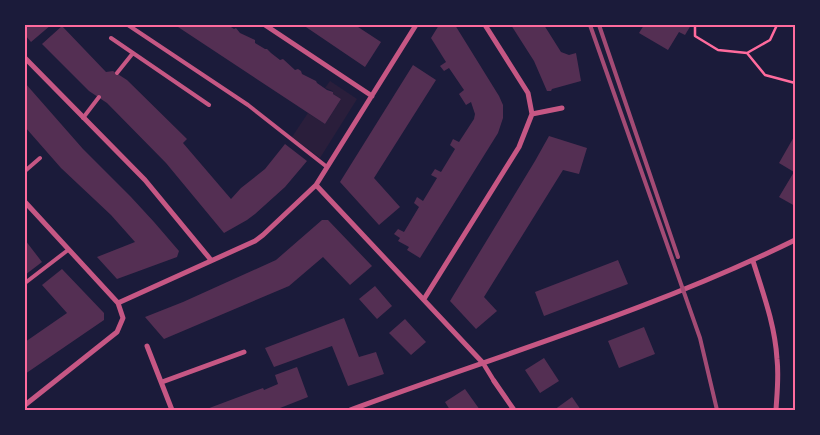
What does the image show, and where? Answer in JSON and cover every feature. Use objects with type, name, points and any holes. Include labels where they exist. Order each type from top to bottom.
[{"type":"street","points":[[265,25],[372,96]]},
{"type":"street","points":[[118,304],[263,236],[316,185],[416,25]]},
{"type":"street","points":[[424,299],[519,147],[532,114],[528,93],[485,25]]},
{"type":"street","points":[[25,58],[145,180],[210,260]]},
{"type":"street","points":[[532,114],[562,108]]},
{"type":"street","points":[[316,185],[483,364],[514,410]]},
{"type":"street","points":[[25,202],[118,304],[123,318],[117,332],[25,405]]},
{"type":"street","points":[[350,410],[483,364],[650,302],[752,261],[795,240]]},
{"type":"street","points":[[752,261],[771,318],[778,374],[776,410]]},
{"type":"street","points":[[147,346],[172,410]]},
{"type":"street","points":[[162,382],[244,352]]},
{"type":"lane","points":[[128,25],[248,105],[327,167]]},
{"type":"lane","points":[[111,38],[209,105]]},
{"type":"lane","points":[[117,73],[133,53]]},
{"type":"lane","points":[[83,118],[98,97]]},
{"type":"lane","points":[[25,171],[40,158]]},
{"type":"lane","points":[[25,284],[68,250]]},
{"type":"path","points":[[695,25],[695,36],[718,50],[747,53],[770,40],[776,25]]},
{"type":"path","points":[[747,53],[765,74],[795,83]]},
{"type":"shaded area","points":[[330,81],[357,99],[320,158],[292,137],[308,113],[325,124],[341,99],[333,94],[333,91],[325,88]]},
{"type":"building","points":[[25,25],[51,25],[31,42],[25,35]]},
{"type":"building","points":[[175,25],[228,25],[234,29],[236,28],[240,33],[255,40],[255,43],[267,49],[280,60],[283,59],[295,70],[298,69],[302,74],[316,81],[341,99],[325,124]]},
{"type":"building","points":[[303,25],[355,25],[381,42],[365,67]]},
{"type":"building","points":[[439,25],[455,25],[499,96],[503,105],[503,118],[498,133],[420,258],[407,250],[409,247],[398,241],[400,238],[394,234],[398,229],[404,232],[419,207],[414,203],[417,197],[423,201],[437,178],[431,175],[435,169],[441,172],[455,149],[450,145],[453,139],[459,142],[474,119],[475,114],[471,102],[466,105],[459,94],[464,90],[449,68],[444,71],[440,66],[446,62],[431,38]]},
{"type":"building","points":[[511,25],[544,25],[561,52],[569,55],[576,53],[581,81],[547,91],[534,61]]},
{"type":"building","points":[[644,25],[691,25],[685,35],[679,32],[668,50],[639,33]]},
{"type":"building","points":[[62,26],[106,72],[113,71],[127,80],[187,139],[183,143],[231,199],[241,188],[265,169],[285,144],[307,161],[285,187],[255,214],[224,233],[166,163],[107,103],[89,91],[42,44]]},
{"type":"building","points":[[413,65],[436,80],[374,178],[400,207],[379,225],[340,182]]},
{"type":"building","points":[[25,83],[83,149],[154,222],[179,251],[177,257],[117,279],[97,257],[135,242],[111,215],[61,168],[25,127]]},
{"type":"building","points":[[795,135],[795,206],[779,197],[794,172],[779,163]]},
{"type":"building","points":[[549,136],[587,148],[579,174],[563,170],[484,297],[497,311],[476,329],[450,301]]},
{"type":"building","points":[[322,220],[328,220],[372,266],[350,285],[323,257],[289,286],[164,339],[145,317],[276,260]]},
{"type":"building","points":[[25,240],[42,262],[25,275]]},
{"type":"building","points":[[618,260],[628,284],[544,316],[535,292]]},
{"type":"building","points":[[62,269],[104,313],[104,320],[25,374],[25,342],[67,313],[42,285]]},
{"type":"building","points":[[375,286],[392,306],[377,319],[359,299]]},
{"type":"building","points":[[344,318],[359,357],[376,352],[384,374],[348,386],[332,346],[274,367],[265,348]]},
{"type":"building","points":[[405,319],[426,342],[411,355],[389,333]]},
{"type":"building","points":[[644,327],[655,354],[619,368],[608,341]]},
{"type":"building","points":[[544,358],[559,381],[540,393],[525,370]]},
{"type":"building","points":[[297,367],[308,397],[275,410],[204,410],[278,384],[275,375]]},
{"type":"building","points":[[465,389],[480,410],[450,410],[445,402]]},
{"type":"building","points":[[572,397],[581,410],[554,410]]},
{"type":"railway","points":[[590,25],[700,338],[717,410]]},
{"type":"railway","points":[[599,25],[678,257]]}]
